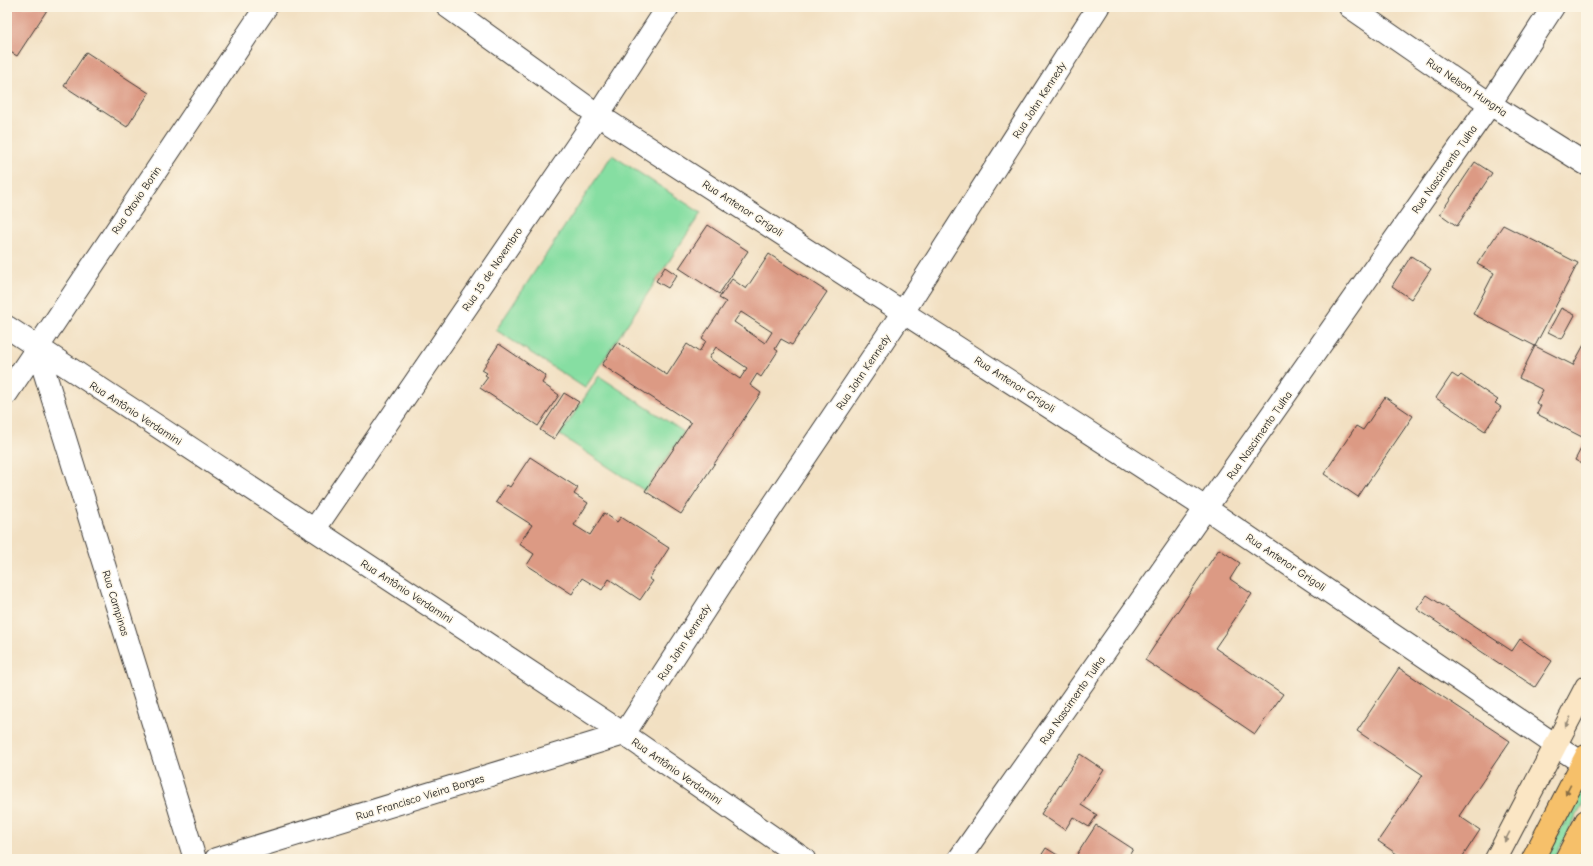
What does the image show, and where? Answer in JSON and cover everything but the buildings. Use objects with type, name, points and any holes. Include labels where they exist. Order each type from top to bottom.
[{"type":"main road","points":[[1533,859],[1584,759]]},
{"type":"main road","points":[[1566,859],[1586,822]]},
{"type":"street","name":"Rua Otavio Borin","points":[[7,394],[266,7]]},
{"type":"street","name":"Rua Antenor Grigoli","points":[[448,7],[598,115],[1207,509],[1556,745],[1584,759]]},
{"type":"street","name":"Rua 15 de Novembro","points":[[314,530],[598,115],[668,7]]},
{"type":"street","name":"Rua John Kennedy","points":[[624,734],[757,529],[903,312],[1098,7]]},
{"type":"street","name":"Rua Nelson Hungria","points":[[1350,7],[1490,104],[1586,164]]},
{"type":"street","name":"Rua Nascimento Tulha","points":[[959,859],[1207,509],[1490,104],[1553,7]]},
{"type":"street","name":"Rua Antônio Verdamini","points":[[7,327],[624,734],[804,859]]},
{"type":"street","name":"Rua Campinas","points":[[37,348],[195,859]]},
{"type":"street","points":[[1496,859],[1586,688]]},
{"type":"street","name":"Rua Francisco Vieira Borges","points":[[216,859],[624,734]]},
{"type":"green space","points":[[612,155],[701,213],[585,388],[496,330]]},
{"type":"green space","points":[[599,376],[684,432],[645,491],[560,435]]},
{"type":"green space","points":[[1586,781],[1586,798],[1554,859],[1545,859]]}]
